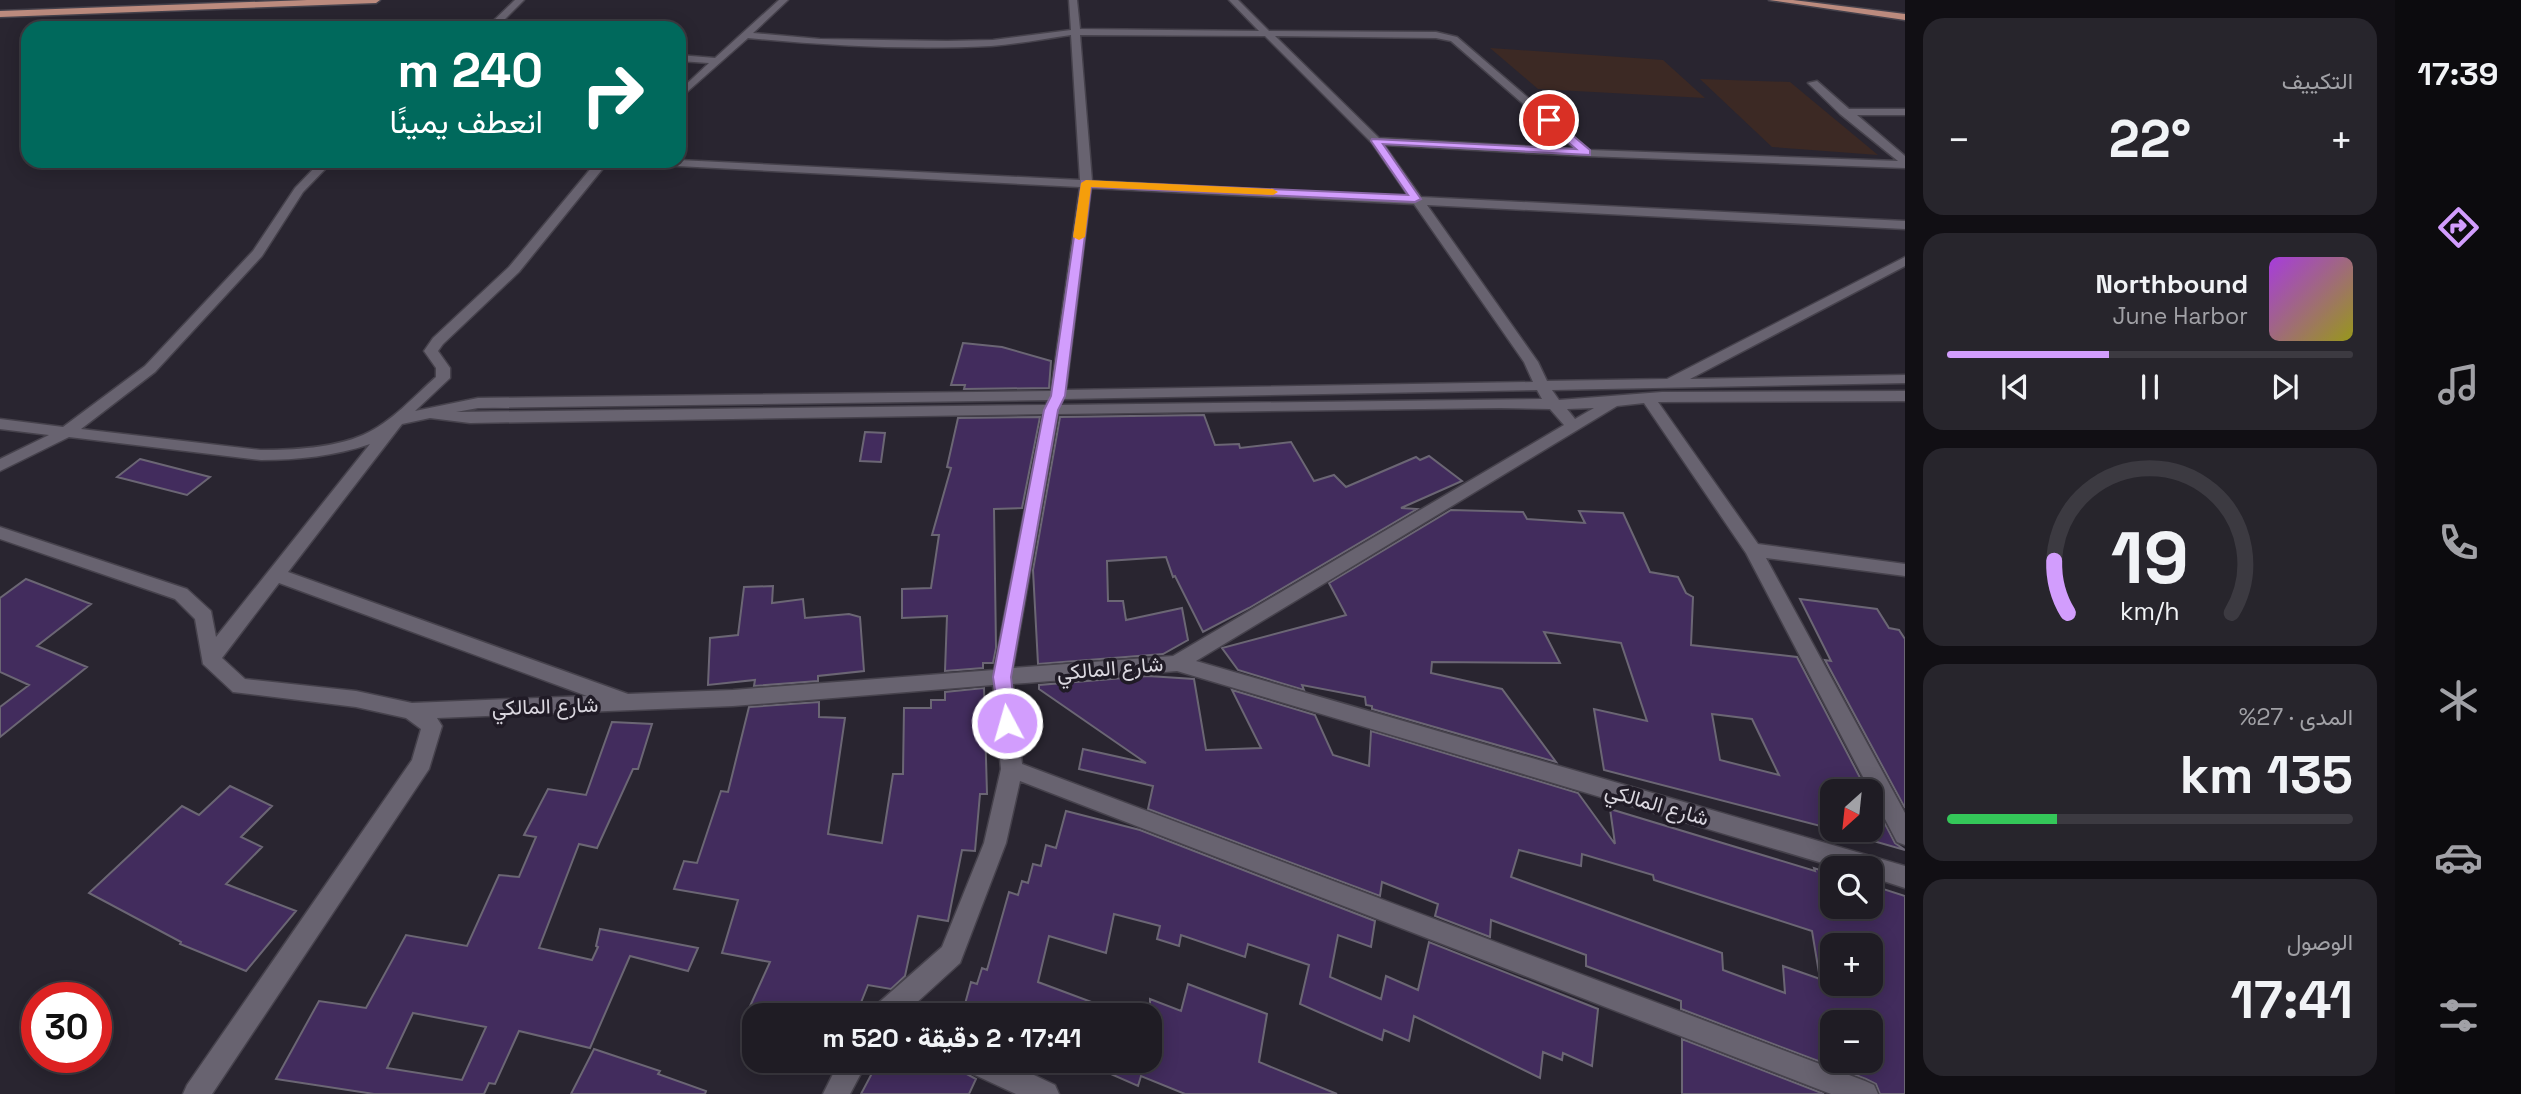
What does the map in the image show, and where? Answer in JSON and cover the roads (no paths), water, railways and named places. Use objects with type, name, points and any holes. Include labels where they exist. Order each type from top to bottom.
[{"type":"main road","points":[[0,14],[376,0]]},
{"type":"main road","points":[[1773,0],[1905,15]]},
{"type":"main road","points":[[1803,0],[1905,15]]},
{"type":"street","points":[[498,21],[520,0]]},
{"type":"street","points":[[686,90],[784,0]]},
{"type":"street","points":[[897,1003],[951,955],[995,843],[1012,769],[1002,677],[1055,403],[1086,183],[1073,0]]},
{"type":"street","points":[[1233,0],[1376,141],[1531,362],[1554,405],[1574,427]]},
{"type":"street","points":[[746,35],[820,42],[947,44],[993,43],[1075,32],[1436,35],[1454,39],[1586,153]]},
{"type":"street","points":[[686,59],[718,61]]},
{"type":"street","points":[[1813,83],[1905,163]]},
{"type":"street","points":[[1844,112],[1905,111]]},
{"type":"street","points":[[1376,141],[1586,153],[1905,163]]},
{"type":"street","points":[[686,164],[1905,225]]},
{"type":"street","points":[[0,466],[65,433],[150,369],[258,253],[299,190],[320,168]]},
{"type":"street","points":[[0,424],[261,455],[325,450],[371,438],[397,420],[443,378],[443,368],[431,351],[438,340],[497,288],[540,243],[598,168]]},
{"type":"street","points":[[1670,384],[1905,261]]},
{"type":"street","points":[[209,659],[397,420],[429,415],[470,418],[1055,403],[1600,384],[1905,379]]},
{"type":"street","points":[[1600,384],[1615,402]]},
{"type":"street","points":[[1055,403],[1554,405],[1648,398],[1905,396]]},
{"type":"street","points":[[1648,398],[1753,550],[1905,835]]},
{"type":"street","points":[[1177,663],[1615,402]]},
{"type":"street","points":[[0,533],[181,594],[204,616],[209,659]]},
{"type":"street","points":[[1753,550],[1905,570]]},
{"type":"street","points":[[276,575],[629,703]]},
{"type":"street","name":"شارع المالكي","points":[[209,659],[240,687],[356,699],[412,711],[733,698],[1177,663],[1905,877]]},
{"type":"street","points":[[196,1094],[422,763],[432,726],[412,711]]},
{"type":"street","points":[[1012,769],[1865,1094]]},
{"type":"street","points":[[836,1094],[848,1073]]},
{"type":"street","points":[[1000,1073],[1046,1094]]}]
